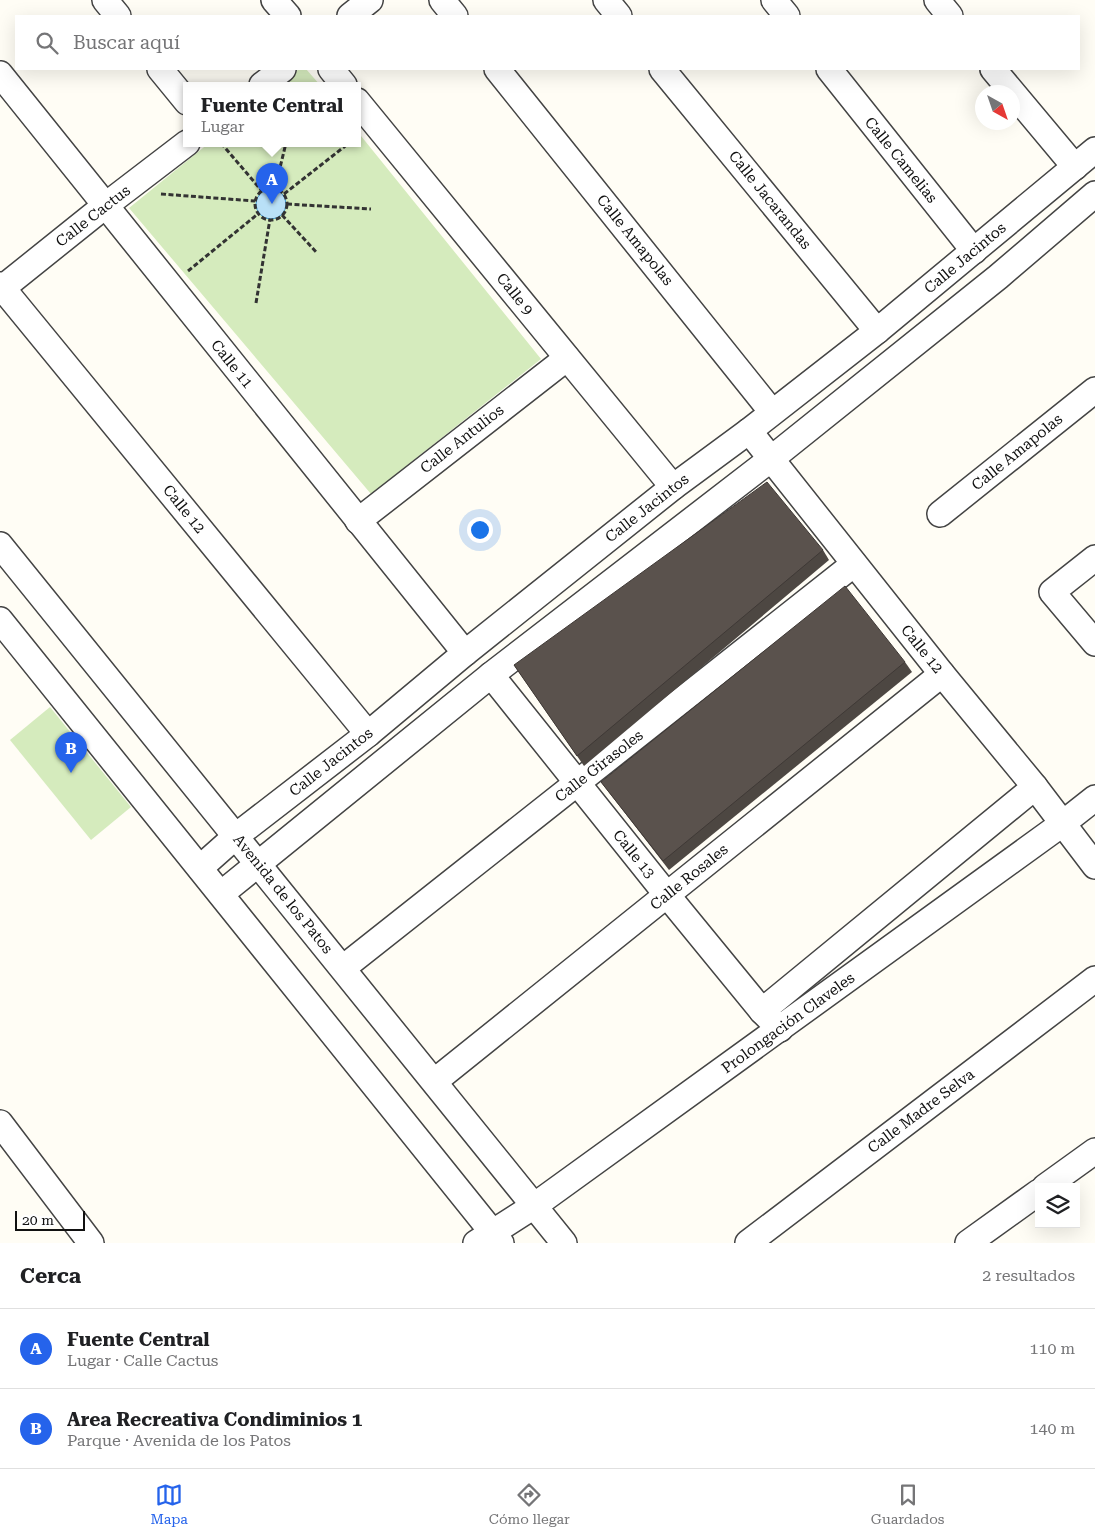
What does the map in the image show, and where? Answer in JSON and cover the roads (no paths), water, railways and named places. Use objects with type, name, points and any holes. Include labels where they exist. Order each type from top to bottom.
[{"type":"street","points":[[104,0],[117,15]]},
{"type":"street","points":[[274,0],[287,15]]},
{"type":"street","points":[[351,15],[370,0]]},
{"type":"street","points":[[442,0],[454,15]]},
{"type":"street","points":[[606,0],[619,15]]},
{"type":"street","points":[[774,0],[786,15]]},
{"type":"street","points":[[937,0],[949,15]]},
{"type":"street","points":[[161,70],[183,97]]},
{"type":"street","points":[[266,82],[282,70]]},
{"type":"street","points":[[332,70],[342,82]]},
{"type":"street","name":"Calle Amapolas","points":[[498,70],[772,412]]},
{"type":"street","name":"Calle Jacarandas","points":[[663,70],[877,331]]},
{"type":"street","name":"Calle Camelias","points":[[830,70],[974,251]]},
{"type":"street","points":[[994,70],[1075,167]]},
{"type":"street","name":"Calle 11","points":[[0,74],[465,653]]},
{"type":"street","name":"Calle 9","points":[[361,106],[673,487]]},
{"type":"street","name":"Calle Cactus","points":[[1,287],[183,146]]},
{"type":"street","name":"Calle Jacintos","points":[[200,868],[236,836],[368,734],[465,653],[673,487],[749,431],[877,331],[1095,150]]},
{"type":"street","points":[[221,894],[491,675],[771,459],[998,277],[1095,194]]},
{"type":"street","name":"Calle 12","points":[[1,287],[368,734]]},
{"type":"street","name":"Calle Antulios","points":[[358,521],[567,358]]},
{"type":"street","name":"Calle Amapolas","points":[[940,514],[1095,390]]},
{"type":"street","name":"Calle 12","points":[[749,431],[942,674],[1035,787],[1095,866]]},
{"type":"street","name":"Avenida de los Patos","points":[[0,545],[564,1243]]},
{"type":"street","points":[[1095,558],[1052,592],[1095,643]]},
{"type":"street","name":"Calle Girasoles","points":[[343,968],[854,564]]},
{"type":"street","points":[[0,620],[221,894],[490,1240]]},
{"type":"street","name":"Calle Rosales","points":[[435,1081],[942,674]]},
{"type":"street","name":"Calle 13","points":[[491,675],[667,895],[762,1011],[780,1029]]},
{"type":"street","points":[[762,1011],[1035,787]]},
{"type":"street","name":"Prolongación Claveles","points":[[490,1240],[534,1206],[1062,824],[1095,798]]},
{"type":"street","name":"Calle Madre Selva","points":[[750,1242],[1095,979]]},
{"type":"street","points":[[0,1123],[91,1243]]},
{"type":"street","points":[[1051,1183],[1095,1151]]},
{"type":"street","points":[[968,1243],[1035,1195]]},
{"type":"water","points":[[271,189],[282,193],[286,204],[282,215],[271,219],[260,215],[256,204],[260,193]]},
{"type":"place","name":"Fuente Central","points":[[272,204]]},
{"type":"place","name":"Area Recreativa Condiminios 1","points":[[71,773]]}]
